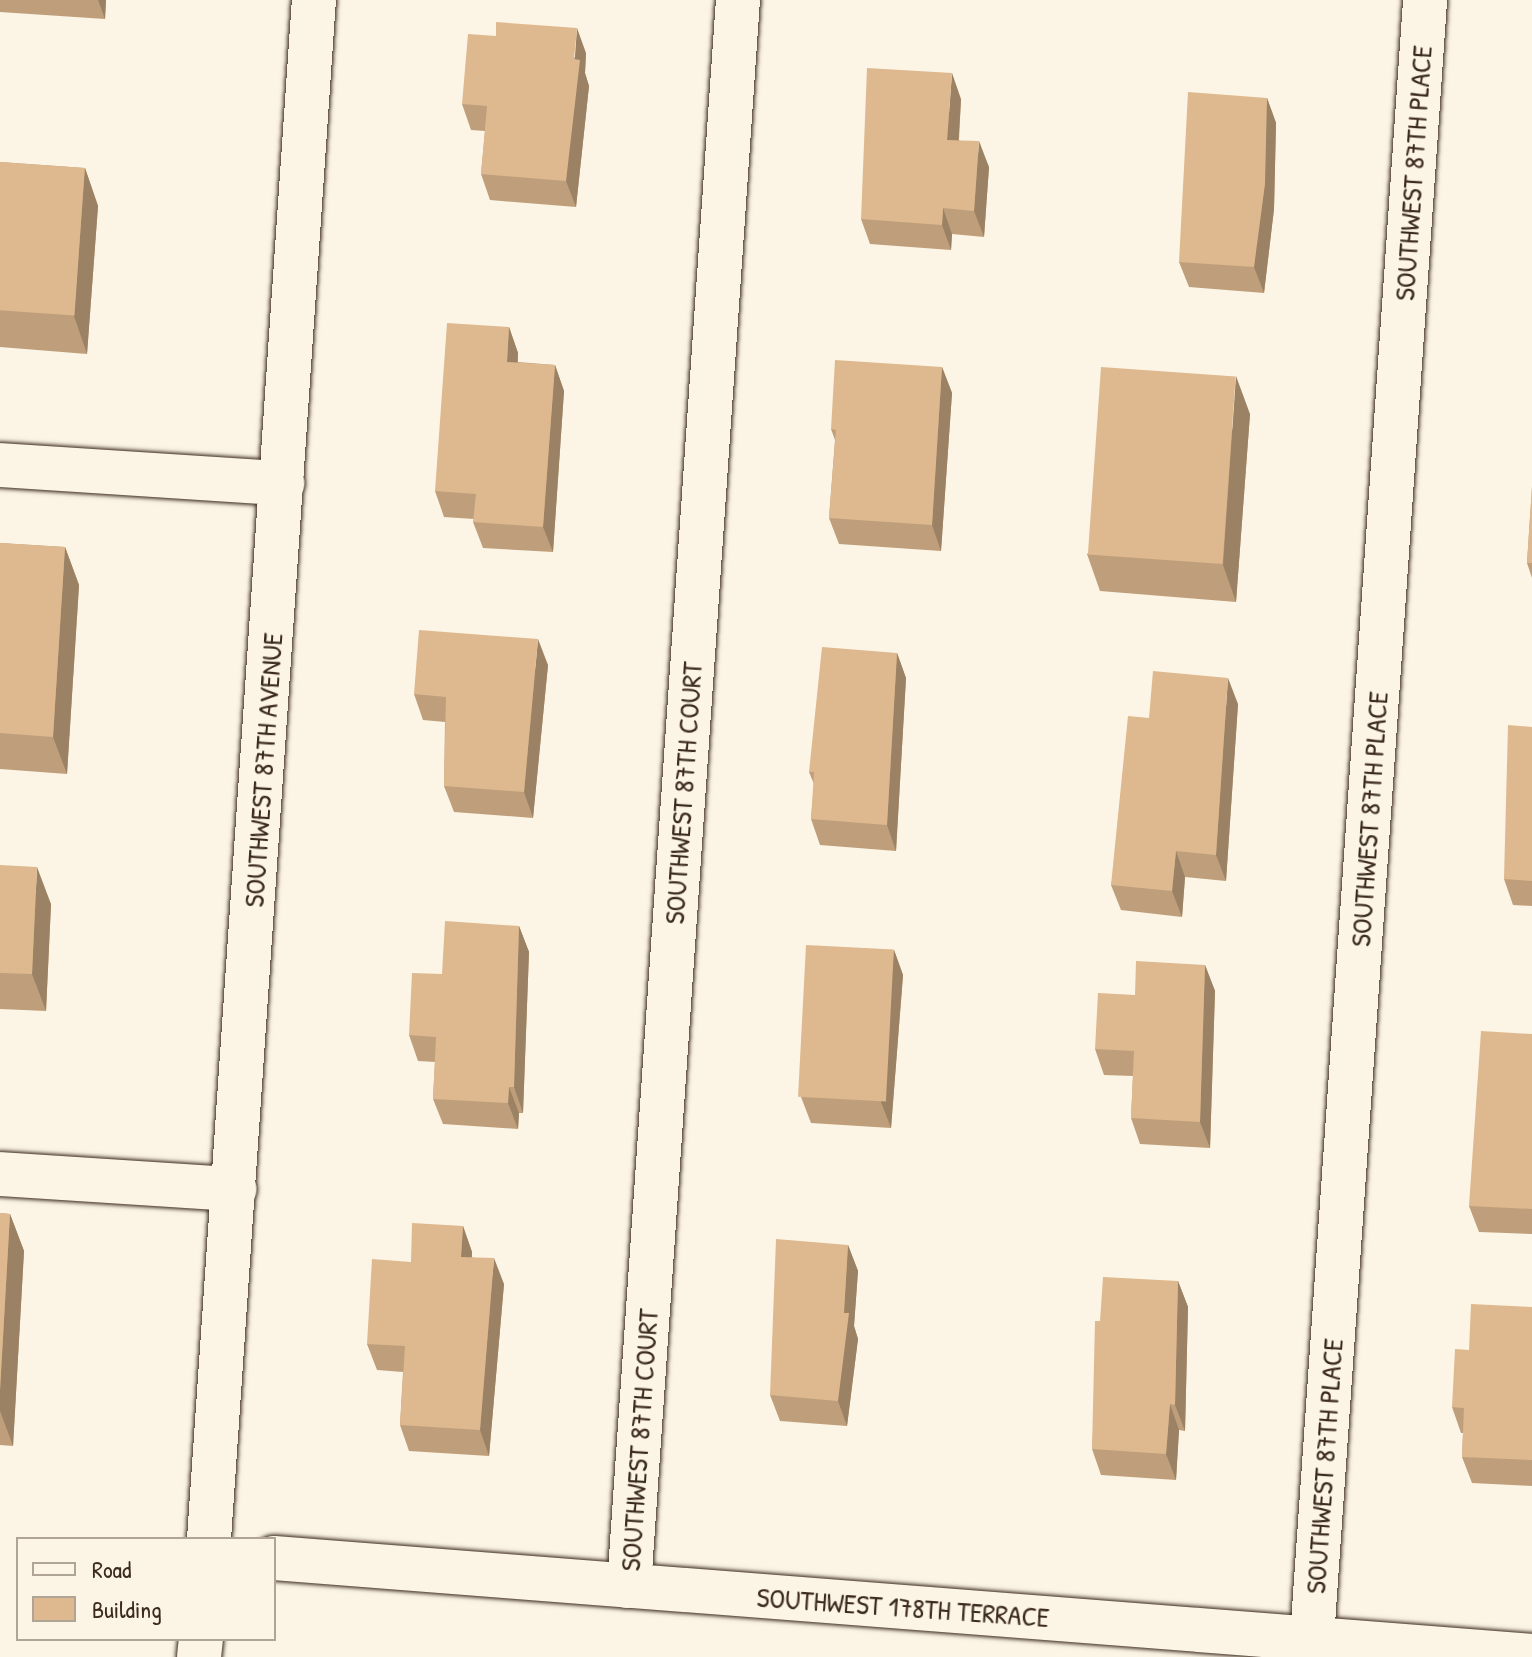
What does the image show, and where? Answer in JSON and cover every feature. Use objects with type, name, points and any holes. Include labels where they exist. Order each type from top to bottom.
[{"type":"street","name":"SOUTHWEST 87TH AVENUE","points":[[209,1537],[314,0]]},
{"type":"street","name":"SOUTHWEST 87TH COURT","points":[[629,1586],[738,0]]},
{"type":"street","name":"SOUTHWEST 87TH PLACE","points":[[1312,1638],[1425,0]]},
{"type":"street","points":[[0,465],[282,483]]},
{"type":"street","points":[[0,1174],[235,1189]]},
{"type":"street","name":"SOUTHWEST 178TH TERRACE","points":[[276,1558],[1532,1656]]},
{"type":"building","points":[[496,22],[577,28],[574,59],[580,60],[566,181],[481,174],[487,106],[462,104],[468,34],[496,36]]},
{"type":"building","points":[[867,68],[952,73],[947,140],[979,141],[974,211],[943,208],[942,225],[861,219]]},
{"type":"building","points":[[1188,92],[1267,98],[1265,184],[1254,267],[1179,262]]},
{"type":"building","points":[[0,162],[85,168],[74,316],[0,310]]},
{"type":"building","points":[[447,323],[509,327],[507,362],[555,365],[543,527],[473,522],[476,494],[435,491]]},
{"type":"building","points":[[835,360],[942,367],[932,525],[829,518],[836,430],[831,429]]},
{"type":"building","points":[[1101,367],[1236,376],[1223,564],[1088,555]]},
{"type":"building","points":[[1532,487],[1532,563],[1527,563]]},
{"type":"building","points":[[0,543],[65,547],[53,737],[0,733]]},
{"type":"building","points":[[419,630],[538,639],[524,792],[444,786],[446,697],[414,694]]},
{"type":"building","points":[[822,647],[897,653],[887,825],[811,819],[814,772],[809,772]]},
{"type":"building","points":[[1153,671],[1228,678],[1216,855],[1176,851],[1172,891],[1111,885],[1128,716],[1149,718]]},
{"type":"building","points":[[1508,725],[1532,727],[1532,881],[1504,879]]},
{"type":"building","points":[[0,865],[37,867],[32,974],[0,973]]},
{"type":"building","points":[[445,921],[519,926],[514,1087],[509,1087],[508,1103],[433,1099],[436,1037],[409,1035],[412,973],[442,974]]},
{"type":"building","points":[[806,945],[894,950],[886,1101],[798,1097]]},
{"type":"building","points":[[1136,961],[1205,965],[1200,1122],[1131,1118],[1134,1051],[1095,1049],[1098,993],[1135,995]]},
{"type":"building","points":[[1481,1031],[1532,1034],[1532,1209],[1469,1206]]},
{"type":"building","points":[[0,1213],[10,1214],[0,1390]]},
{"type":"building","points":[[412,1223],[463,1226],[461,1257],[494,1258],[480,1430],[400,1425],[405,1346],[367,1344],[372,1259],[411,1262]]},
{"type":"building","points":[[776,1239],[848,1245],[844,1313],[849,1313],[838,1401],[770,1395]]},
{"type":"building","points":[[1103,1277],[1178,1281],[1175,1405],[1170,1404],[1166,1454],[1092,1449],[1095,1321],[1100,1321]]},
{"type":"building","points":[[1471,1304],[1532,1307],[1532,1460],[1462,1457],[1464,1408],[1452,1407],[1455,1349],[1469,1350]]}]
